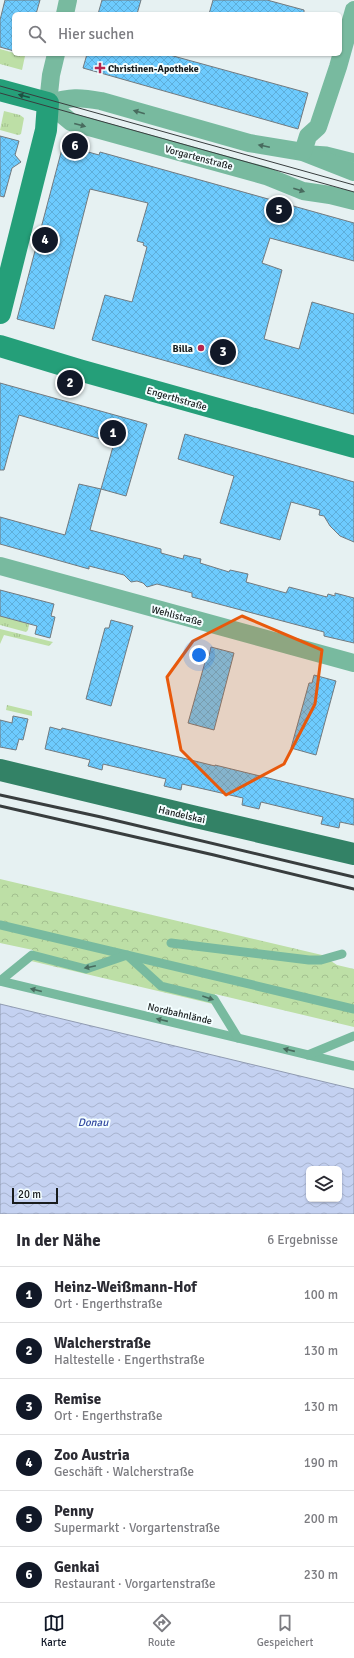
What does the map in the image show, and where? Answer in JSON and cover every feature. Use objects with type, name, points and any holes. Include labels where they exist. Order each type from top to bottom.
[{"type":"main road","name":"Handelskai","points":[[3,771],[354,854]]},
{"type":"street","points":[[65,12],[68,0]]},
{"type":"street","points":[[342,0],[354,4]]},
{"type":"street","points":[[342,53],[354,10]]},
{"type":"street","points":[[0,313],[46,130],[51,75],[56,56]]},
{"type":"street","points":[[303,152],[308,136],[318,127],[341,56]]},
{"type":"street","name":"Vorgartenstraße","points":[[0,90],[48,103],[71,122],[266,176],[303,192],[330,195],[354,201]]},
{"type":"street","points":[[48,103],[65,98],[78,97],[102,101],[249,143],[303,152],[354,172]]},
{"type":"street","name":"Engerthstraße","points":[[0,346],[79,370],[354,447]]},
{"type":"street","name":"Wehlistraße","points":[[0,566],[354,663]]},
{"type":"lane","points":[[303,152],[319,150],[354,158]]},
{"type":"lane","points":[[0,925],[354,1009]]},
{"type":"lane","points":[[171,943],[309,960],[320,960],[342,954]]},
{"type":"lane","points":[[0,981],[32,955],[86,969],[127,955]]},
{"type":"lane","points":[[127,955],[161,986],[214,999],[238,1038]]},
{"type":"lane","name":"Nordbahnlände","points":[[0,981],[354,1066]]},
{"type":"lane","points":[[308,1055],[354,1036]]},
{"type":"highlighted area","points":[[242,616],[322,650],[315,704],[284,764],[226,795],[181,750],[167,677],[193,641]]},
{"type":"green space","points":[[0,49],[12,52],[12,56],[25,56],[22,70],[0,64]]},
{"type":"green space","points":[[4,111],[20,115],[24,118],[21,134],[18,135],[0,130]]},
{"type":"green space","points":[[0,616],[29,624],[28,630],[26,632],[0,625]]},
{"type":"green space","points":[[0,629],[53,642],[49,646],[4,635],[0,644]]},
{"type":"green space","points":[[7,705],[32,711],[32,716],[6,710]]},
{"type":"green space","points":[[0,879],[322,955],[337,965],[354,969],[354,1027],[215,994],[213,1004],[31,961],[33,950],[0,943]]},
{"type":"water","name":"Donau","points":[[0,1004],[354,1089],[354,1214],[0,1214]]},
{"type":"building","points":[[5,0],[40,0],[37,12],[12,12],[12,50],[0,47],[0,20]]},
{"type":"building","points":[[102,0],[141,0],[138,12],[99,12]]},
{"type":"building","points":[[213,0],[267,0],[304,10],[304,12],[210,12]]},
{"type":"building","points":[[86,56],[173,56],[308,93],[298,129],[83,68]]},
{"type":"building","points":[[0,136],[19,141],[15,155],[21,162],[12,168],[4,197],[0,196]]},
{"type":"building","points":[[63,145],[99,155],[100,152],[354,223],[354,261],[270,238],[262,263],[282,270],[264,339],[299,349],[312,302],[354,314],[354,414],[92,340],[105,295],[132,302],[147,247],[143,245],[144,243],[137,241],[148,203],[90,189],[54,329],[17,319]]},
{"type":"building","points":[[0,383],[147,424],[126,496],[101,489],[114,443],[19,415],[4,470],[0,470]]},
{"type":"building","points":[[185,434],[354,482],[354,542],[340,536],[330,526],[324,516],[319,515],[320,510],[291,502],[280,540],[220,523],[234,476],[178,459]]},
{"type":"building","points":[[79,484],[101,489],[90,530],[161,549],[161,553],[183,559],[184,555],[201,559],[200,563],[229,572],[230,570],[248,574],[246,582],[286,593],[289,587],[327,597],[328,594],[335,596],[335,593],[354,598],[354,643],[324,636],[324,632],[192,597],[192,593],[157,584],[147,587],[143,583],[137,581],[131,582],[124,575],[89,566],[89,569],[0,544],[0,517],[65,535]]},
{"type":"building","points":[[0,590],[54,604],[51,616],[55,617],[50,638],[35,634],[37,626],[0,616]]},
{"type":"building","points":[[111,620],[133,626],[111,706],[86,699],[105,628],[109,628]]},
{"type":"building","points":[[211,647],[234,653],[214,730],[188,723],[207,655],[209,656]]},
{"type":"building","points":[[314,675],[336,681],[316,755],[291,748],[309,683],[312,683]]},
{"type":"building","points":[[13,716],[28,719],[23,740],[19,739],[16,750],[0,747],[0,720],[12,723]]},
{"type":"building","points":[[50,727],[61,730],[62,728],[354,799],[354,825],[340,822],[339,828],[321,824],[323,817],[261,802],[259,809],[242,805],[243,798],[182,784],[181,790],[164,786],[166,779],[103,764],[102,770],[88,766],[90,760],[45,749]]},
{"type":"tram line","points":[[0,86],[354,185]]},
{"type":"tram line","points":[[0,93],[354,192]]},
{"type":"railway","points":[[0,795],[101,817],[354,877]]},
{"type":"railway","points":[[0,806],[354,889]]},
{"type":"place","name":"Christinen-Apotheke","points":[[100,68]]},
{"type":"place","name":"Genkai","points":[[75,146]]},
{"type":"place","name":"Penny","points":[[279,210]]},
{"type":"place","name":"Zoo Austria","points":[[45,240]]},
{"type":"place","name":"Billa","points":[[201,348]]},
{"type":"place","name":"Remise","points":[[223,352]]},
{"type":"place","name":"Walcherstraße","points":[[70,383]]},
{"type":"place","name":"Heinz-Weißmann-Hof","points":[[113,433]]}]
